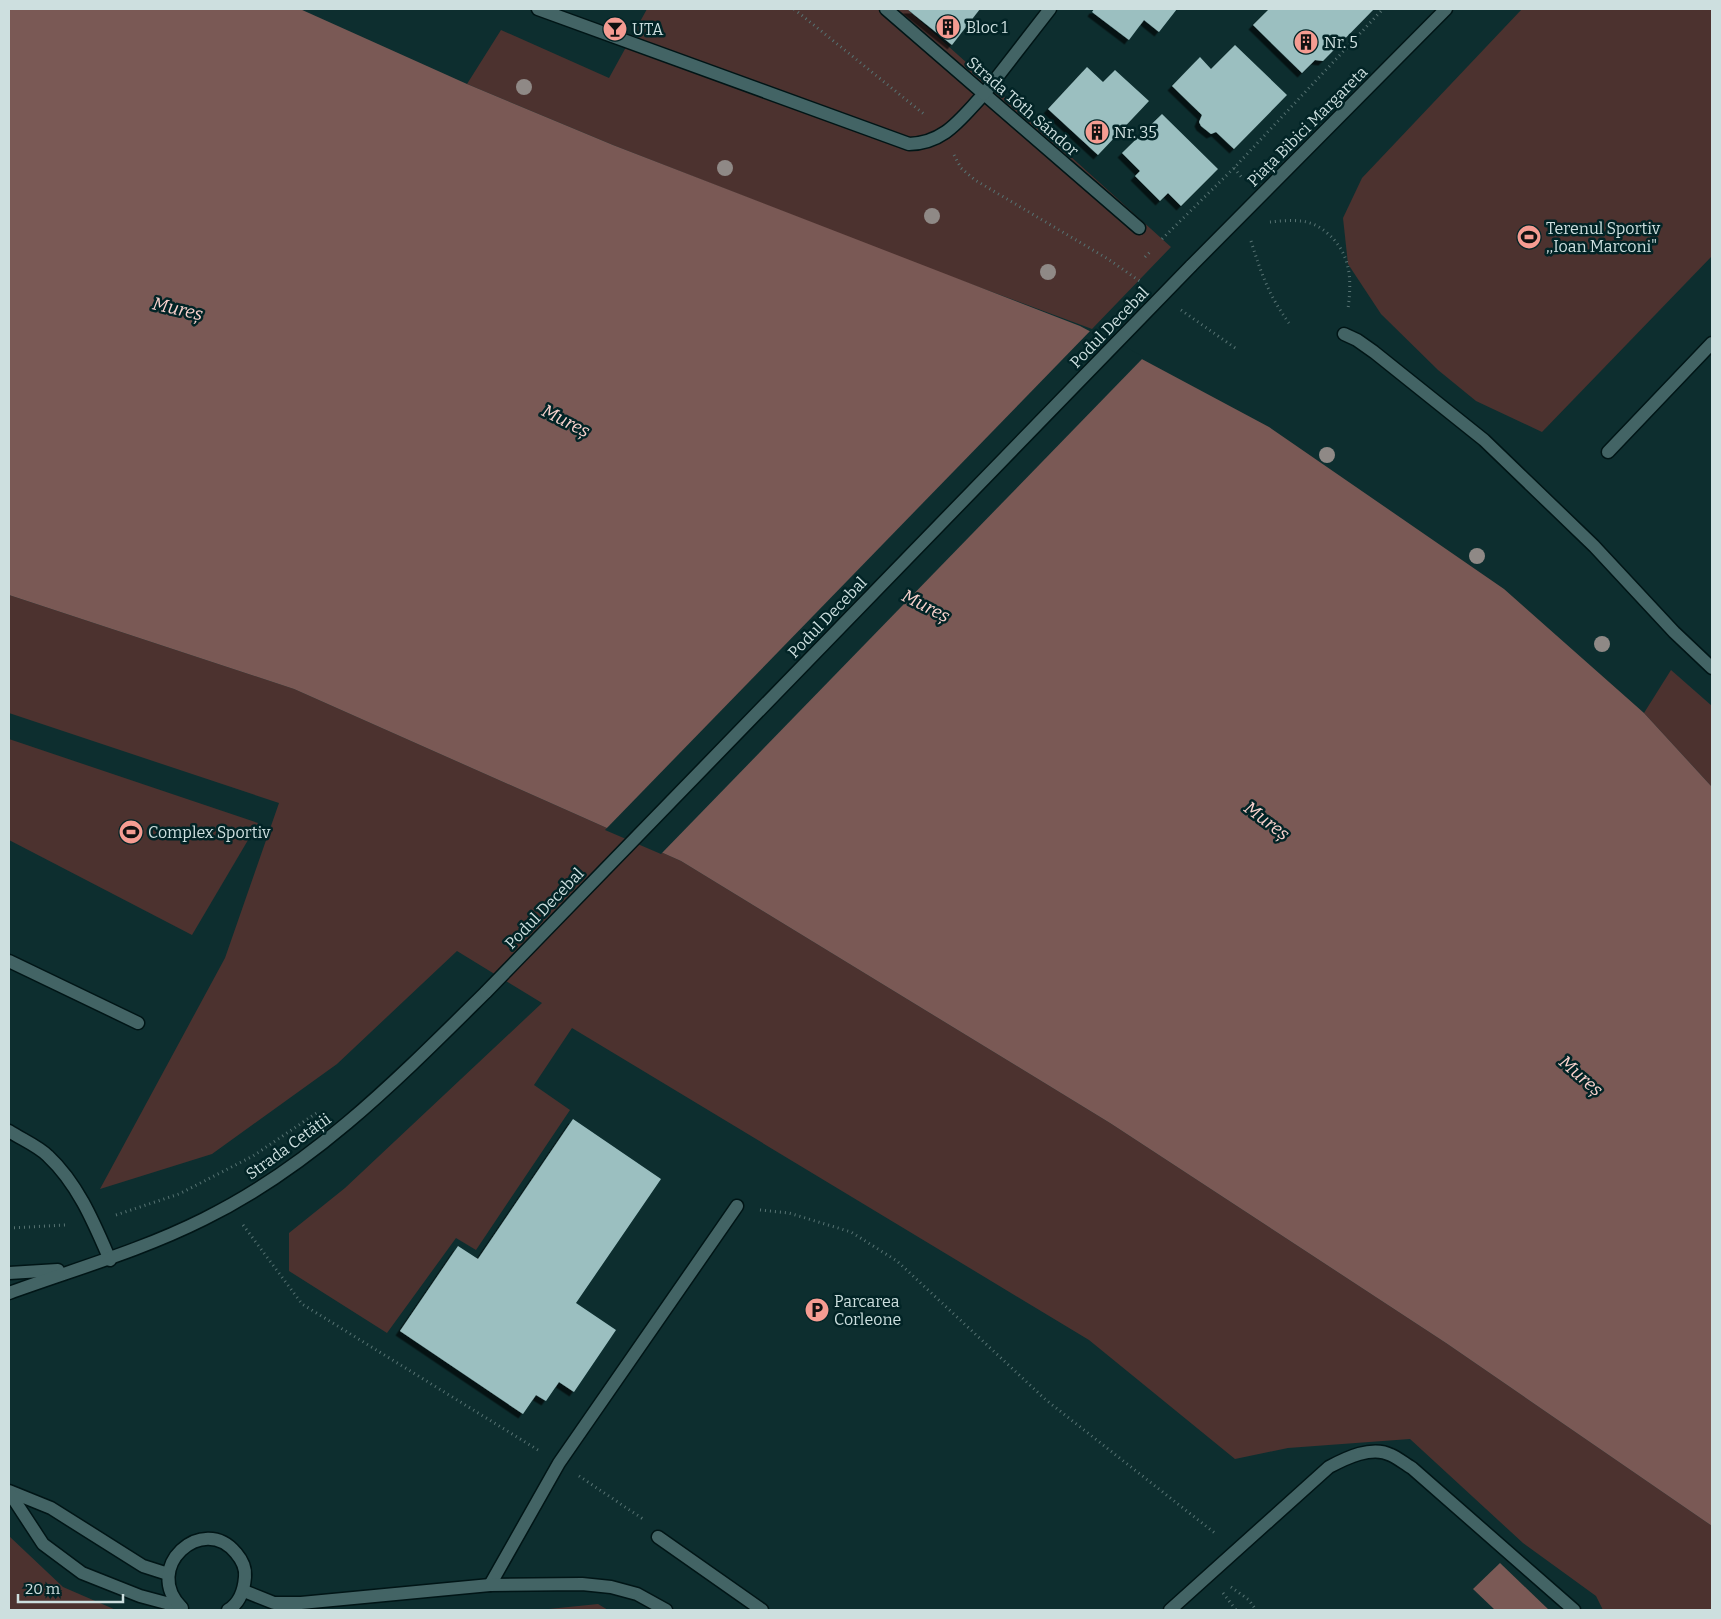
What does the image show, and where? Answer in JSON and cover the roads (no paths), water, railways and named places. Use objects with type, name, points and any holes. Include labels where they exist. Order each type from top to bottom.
[{"type":"main road","points":[[538,9],[908,144],[926,144],[947,133],[984,94],[1050,9]]},
{"type":"main road","name":"Strada Tóth Sándor","points":[[886,9],[1139,228]]},
{"type":"main road","name":"Piața Bibici Margareta","points":[[1191,266],[1446,9]]},
{"type":"main road","name":"Podul Decebal","points":[[486,992],[1191,266]]},
{"type":"main road","points":[[1344,334],[1357,340],[1374,352],[1484,440],[1594,546],[1674,632],[1712,668]]},
{"type":"main road","points":[[1608,452],[1712,343]]},
{"type":"main road","points":[[9,961],[138,1023]]},
{"type":"main road","name":"Strada Cetății","points":[[9,1293],[73,1270],[110,1260],[204,1219],[260,1188],[328,1139],[400,1077],[486,992]]},
{"type":"main road","points":[[9,1131],[48,1155],[67,1178],[94,1222],[110,1260]]},
{"type":"main road","points":[[490,1585],[559,1463],[737,1206]]},
{"type":"main road","name":"Strada Cetății","points":[[9,1273],[73,1270]]},
{"type":"main road","points":[[1170,1610],[1330,1467],[1348,1457],[1367,1452],[1390,1454],[1412,1468],[1574,1610]]},
{"type":"main road","points":[[9,1491],[51,1508],[143,1566],[168,1574]]},
{"type":"main road","points":[[9,1491],[43,1544],[82,1573],[140,1596],[184,1608]]},
{"type":"main road","points":[[658,1537],[762,1610]]},
{"type":"main road","points":[[184,1608],[172,1596],[168,1574],[176,1554],[186,1545],[199,1540],[220,1541],[232,1548],[241,1558],[246,1571],[244,1590],[237,1602],[228,1610]]},
{"type":"main road","points":[[244,1590],[274,1603],[301,1603],[490,1585],[582,1584],[611,1587],[637,1594],[666,1610]]},
{"type":"water","name":"Mureș","points":[[9,9],[300,9],[467,84],[613,145],[1080,326],[1269,427],[1504,589],[1644,713],[1712,787],[1712,1526],[1446,1343],[1110,1123],[681,861],[294,689],[9,595]]},
{"type":"water","points":[[1500,1563],[1549,1610],[1495,1610],[1473,1589]]},
{"type":"place","name":"Bloc 1","points":[[948,27]]},
{"type":"place","name":"UTA","points":[[615,29]]},
{"type":"place","name":"Nr. 5","points":[[1306,42]]},
{"type":"place","name":"Nr. 35","points":[[1097,132]]},
{"type":"place","name":"Terenul Sportiv ,,Ioan Marconi\"","points":[[1529,237]]},
{"type":"place","name":"Complex Sportiv","points":[[131,832]]},
{"type":"place","name":"Parcarea Corleone","points":[[817,1310]]}]
